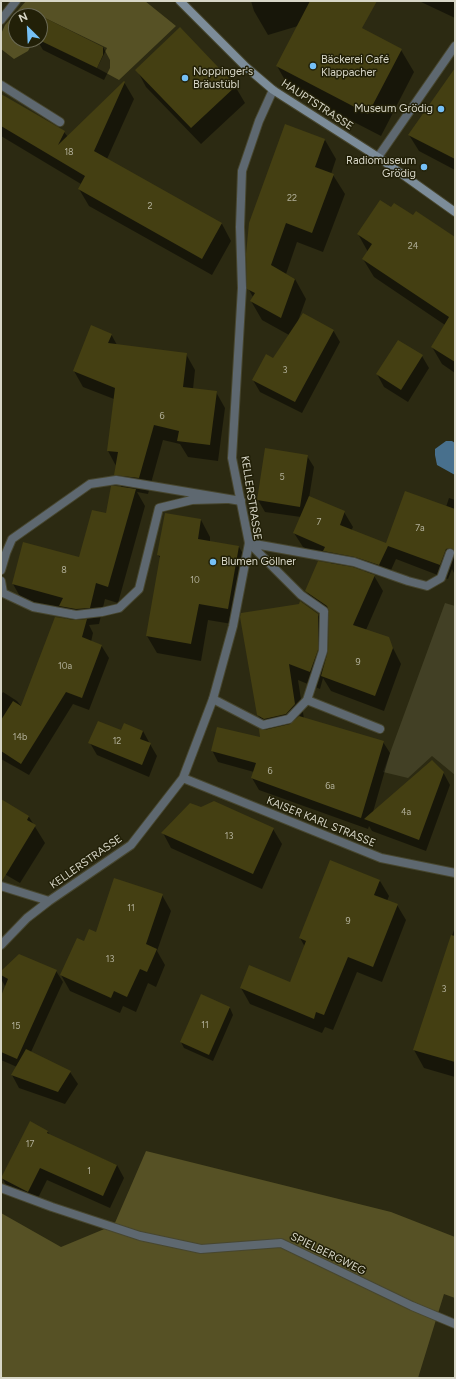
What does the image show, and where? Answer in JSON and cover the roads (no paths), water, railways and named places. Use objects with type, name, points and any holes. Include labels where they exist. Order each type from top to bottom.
[{"type":"main road","name":"HAUPTSTRASSE","points":[[182,2],[246,66],[273,90],[378,157],[455,212]]},
{"type":"street","points":[[1,20],[16,1]]},
{"type":"street","points":[[378,157],[455,46]]},
{"type":"street","points":[[1,85],[60,122]]},
{"type":"street","name":"KELLERSTRASSE","points":[[1,945],[28,918],[49,901],[131,845],[183,778],[213,699],[233,626],[249,543],[232,458],[242,288],[240,227],[242,171],[273,90]]},
{"type":"street","points":[[1,570],[12,539],[90,484],[116,480],[241,501]]},
{"type":"street","points":[[1,581],[3,593],[33,607],[76,614],[102,612],[119,608],[139,588],[159,508],[192,500],[226,499]]},
{"type":"street","points":[[249,543],[354,562],[427,586],[441,578],[450,553]]},
{"type":"street","points":[[213,699],[263,724],[289,719],[307,700],[323,652],[324,611],[301,595],[249,543]]},
{"type":"street","points":[[307,700],[380,729]]},
{"type":"street","name":"KAISER KARL STRASSE","points":[[183,778],[381,858],[455,873]]},
{"type":"street","points":[[1,886],[49,901]]},
{"type":"street","name":"SPIELBERGWEG","points":[[1,1188],[52,1208],[140,1236],[201,1249],[281,1243],[412,1306],[455,1324]]},
{"type":"water","points":[[446,441],[452,441],[455,443],[455,475],[437,465],[435,449]]},
{"type":"place","name":"Bäckerei Café Klappacher","points":[[313,66]]},
{"type":"place","name":"Noppinger's Bräustübl","points":[[185,78]]},
{"type":"place","name":"Museum Grödig","points":[[441,109]]},
{"type":"place","name":"Radiomuseum Grödig","points":[[424,167]]},
{"type":"place","name":"Blumen Göllner","points":[[213,562]]}]
